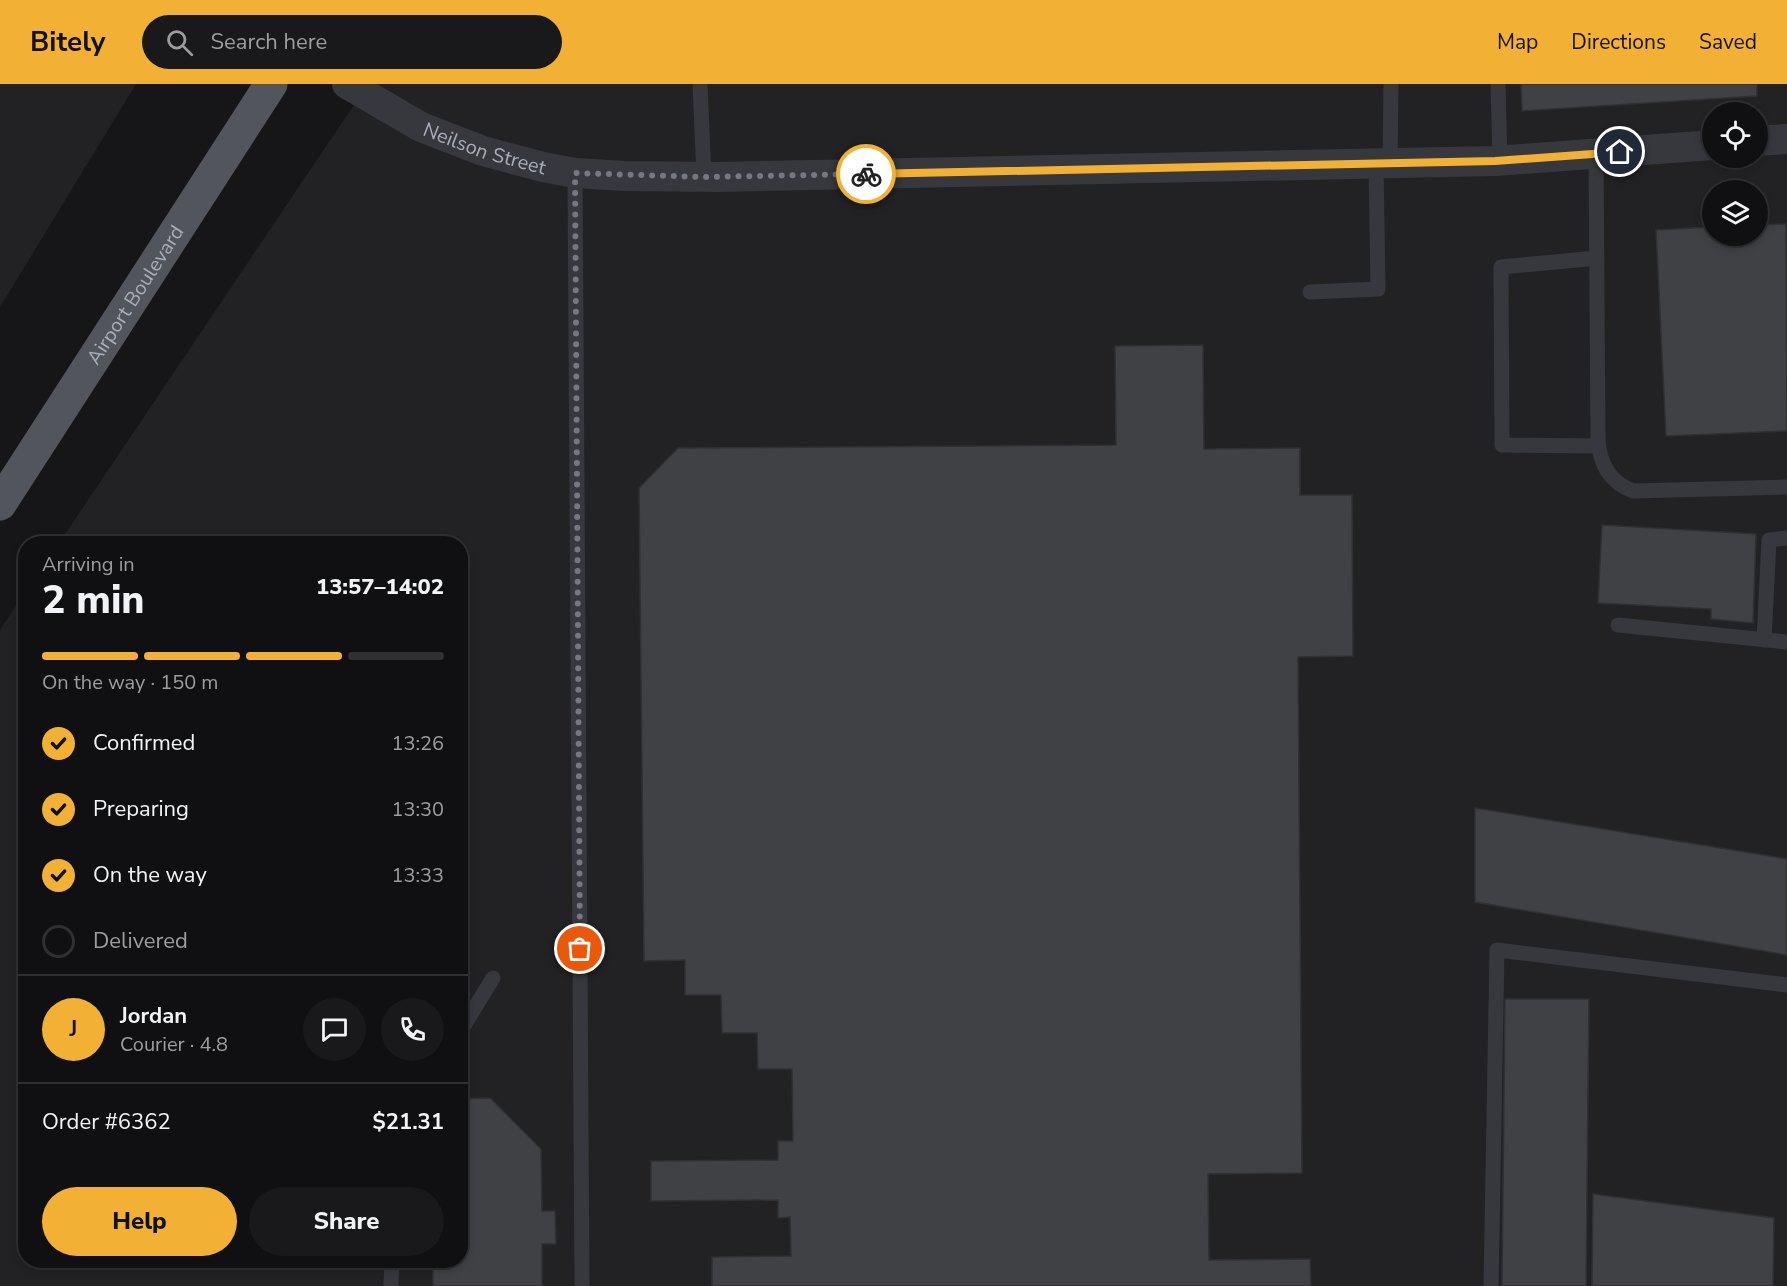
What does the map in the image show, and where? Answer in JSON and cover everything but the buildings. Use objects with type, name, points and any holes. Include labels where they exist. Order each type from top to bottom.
[{"type":"main road","name":"Airport Boulevard","points":[[0,504],[271,84]]},
{"type":"street","name":"Neilson Street","points":[[347,84],[421,127],[483,151],[575,173],[704,177],[1383,163],[1500,160],[1702,146]]},
{"type":"street","points":[[1768,140],[1787,139]]},
{"type":"lane","points":[[700,84],[704,177]]},
{"type":"lane","points":[[1310,292],[1378,289],[1383,163],[1391,84]]},
{"type":"lane","points":[[1498,84],[1500,160]]},
{"type":"lane","points":[[1596,153],[1599,446],[1606,470],[1621,487],[1633,491],[1787,487]]},
{"type":"lane","points":[[575,173],[582,1286]]},
{"type":"lane","points":[[1597,258],[1500,267],[1502,445],[1599,446]]},
{"type":"lane","points":[[1764,640],[1769,540],[1787,538]]},
{"type":"lane","points":[[1618,625],[1787,642]]},
{"type":"lane","points":[[1491,1286],[1497,950],[1787,985]]},
{"type":"lane","points":[[468,1019],[493,978]]},
{"type":"lane","points":[[391,1284],[392,1268]]},
{"type":"shaded area","points":[[0,84],[136,84],[0,307]]},
{"type":"shaded area","points":[[368,84],[1787,84],[1787,1286],[0,1286],[0,630],[18,603],[18,1268],[468,1268],[468,536],[64,536]]},
{"type":"way so far","points":[[580,949],[575,173],[704,177],[866,174]]},
{"type":"route","points":[[866,174],[1495,161],[1620,152]]}]
